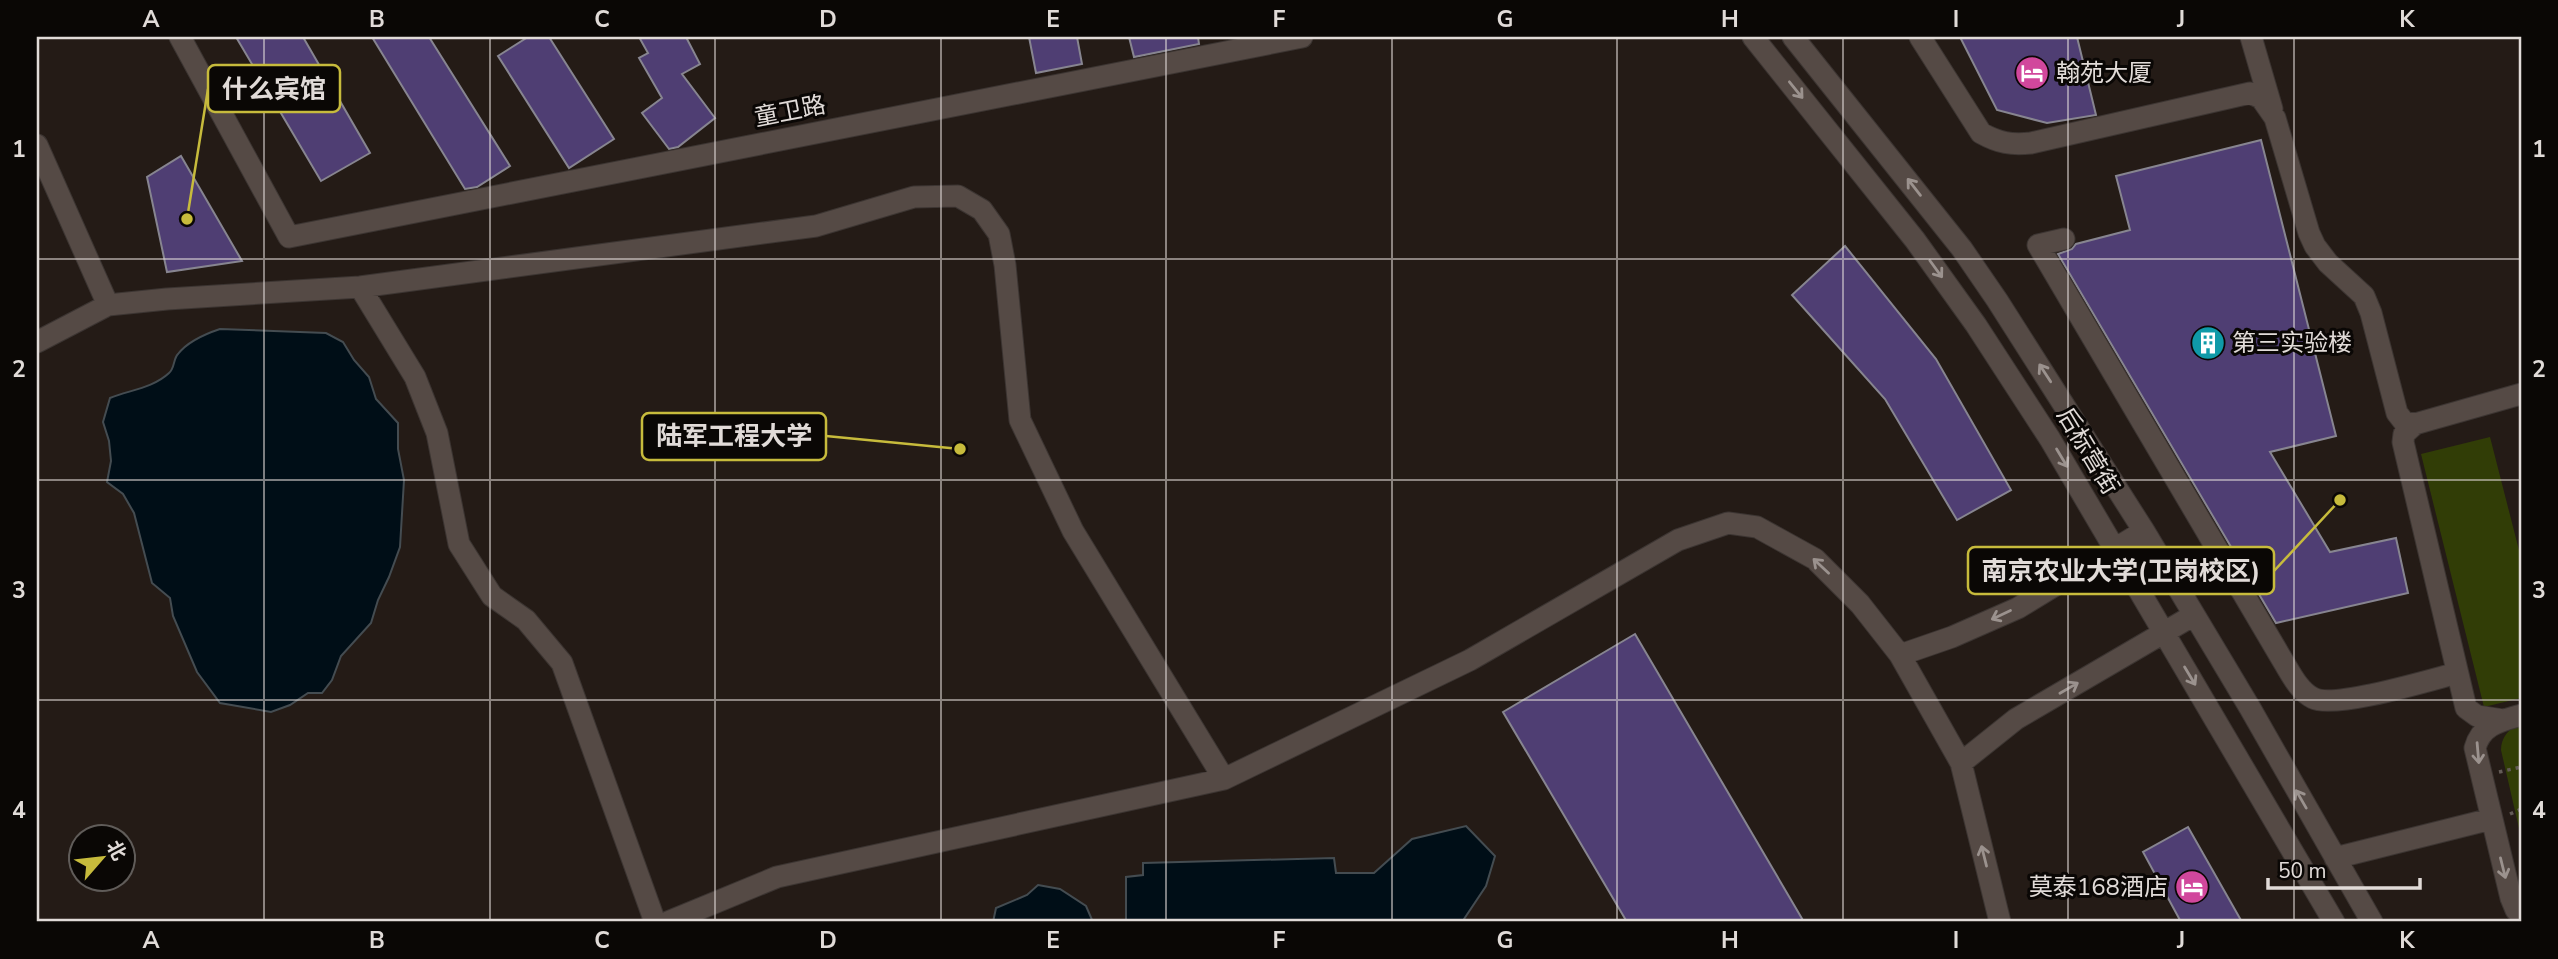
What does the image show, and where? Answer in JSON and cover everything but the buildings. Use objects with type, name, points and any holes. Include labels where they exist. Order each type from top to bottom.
[{"type":"street","name":"童卫路","points":[[180,37],[289,237],[1302,37]]},
{"type":"street","name":"后标营街","points":[[1753,37],[1915,240],[1969,314],[2050,439],[2334,921]]},
{"type":"street","name":"后标营街","points":[[1793,37],[1962,249],[2044,372],[2144,531],[2367,913]]},
{"type":"street","points":[[1920,37],[1981,133],[2010,145],[2031,143],[2250,93],[2261,98],[2275,118]]},
{"type":"street","points":[[2251,37],[2309,233],[2315,246],[2328,262],[2364,296],[2371,313],[2397,413],[2404,422],[2415,424],[2521,394]]},
{"type":"street","points":[[37,145],[108,305]]},
{"type":"street","points":[[37,342],[108,305],[360,288],[816,226],[914,197],[958,196],[982,210],[999,233],[1006,265],[1020,420],[1073,531],[1224,779]]},
{"type":"street","points":[[2064,239],[2038,245],[2276,649],[2303,690],[2320,701],[2346,699],[2457,673]]},
{"type":"street","points":[[360,288],[415,377],[437,433],[446,488],[460,544],[492,596],[526,620],[562,663],[655,922]]},
{"type":"street","points":[[2415,424],[2404,434],[2403,442],[2468,710],[2484,719],[2512,718]]},
{"type":"street","points":[[668,922],[777,877],[1224,779],[1470,660],[1678,540],[1728,523],[1756,527],[1815,559],[1860,604],[1900,655],[1961,763],[2000,922]]},
{"type":"street","points":[[1900,655],[1952,638],[2018,608],[2144,531]]},
{"type":"street","points":[[1961,763],[2016,719],[2194,615]]},
{"type":"street","points":[[2512,718],[2490,725],[2482,732],[2475,748],[2500,817],[2513,905],[2521,915]]},
{"type":"street","points":[[2335,858],[2500,817]]},
{"type":"street","points":[[2334,921],[2367,913]]},
{"type":"path","points":[[2500,817],[2521,809]]},
{"type":"green space","points":[[2490,437],[2521,558],[2521,698],[2484,707],[2421,454]]},
{"type":"green space","points":[[2521,724],[2521,837],[2501,750],[2502,741],[2507,734]]},
{"type":"shaded area","points":[[220,329],[326,333],[343,342],[369,377],[376,399],[398,423],[398,449],[404,480],[400,547],[371,623],[341,656],[332,680],[322,693],[308,693],[290,705],[271,712],[220,703],[197,672],[173,616],[170,598],[152,583],[134,513],[123,494],[107,482],[111,461],[103,422],[110,398],[163,378],[171,371],[176,356],[187,345]]},
{"type":"shaded area","points":[[1466,826],[1495,856],[1486,886],[1462,922],[1126,922],[1126,877],[1143,875],[1143,863],[1334,858],[1336,873],[1374,873],[1412,839]]},
{"type":"shaded area","points":[[1038,885],[1060,889],[1086,906],[1093,922],[993,922],[996,908],[1027,895]]},
{"type":"place","name":"翰苑大厦","points":[[2032,73]]},
{"type":"place","name":"什么宾馆","points":[[187,219]]},
{"type":"place","name":"第三实验楼","points":[[2208,343]]},
{"type":"place","name":"陆军工程大学","points":[[960,449]]},
{"type":"place","name":"南京农业大学(卫岗校区)","points":[[2340,500]]},
{"type":"place","name":"莫泰168酒店","points":[[2192,887]]}]
